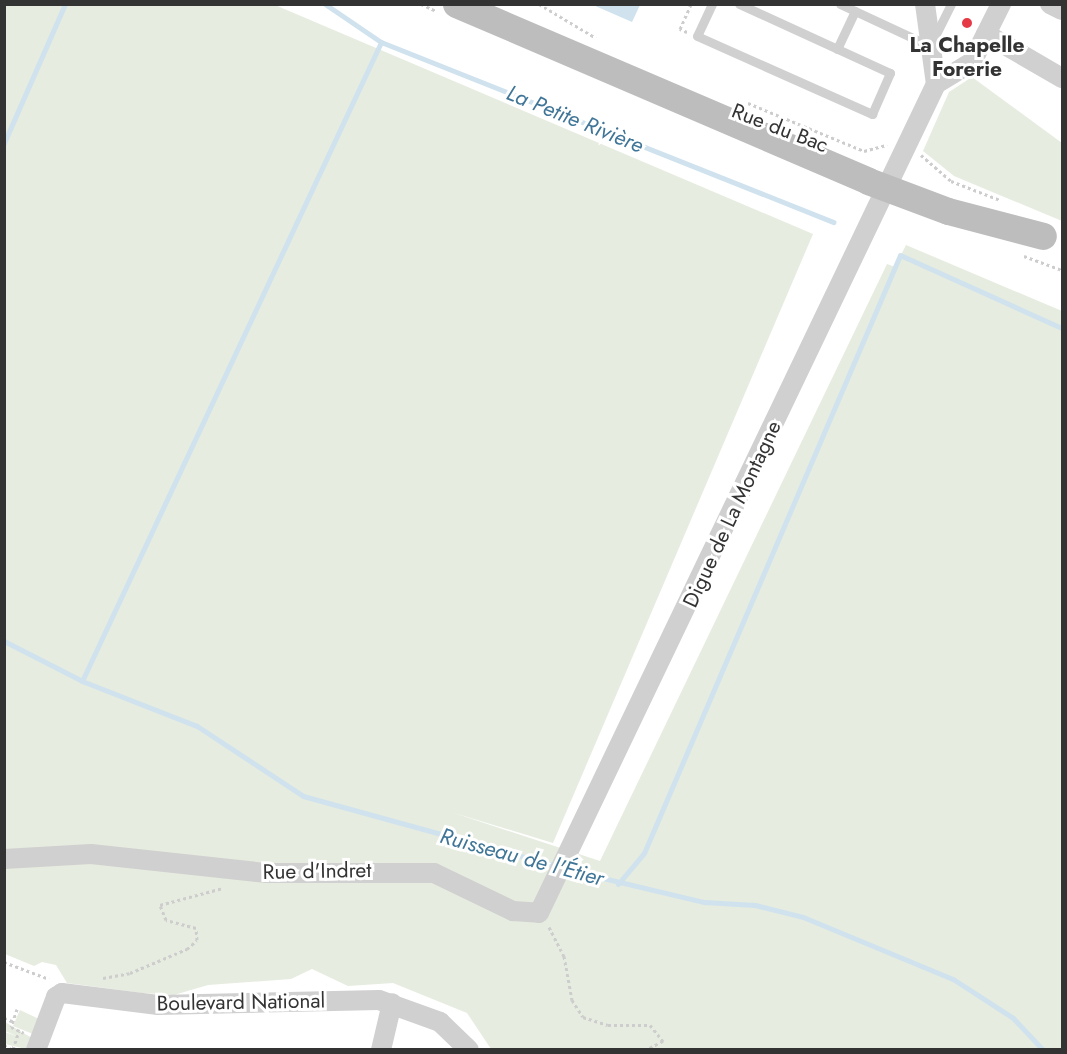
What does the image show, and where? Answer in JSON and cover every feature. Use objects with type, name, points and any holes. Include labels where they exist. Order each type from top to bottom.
[{"type":"main road","name":"Rue du Bac","points":[[456,4],[890,180]]},
{"type":"main road","name":"Rue du Bac","points":[[500,4],[653,77],[890,180]]},
{"type":"main road","points":[[890,180],[1053,240]]},
{"type":"street","points":[[925,4],[936,84],[972,62],[1001,4]]},
{"type":"street","points":[[1050,4],[1062,10]]},
{"type":"street","points":[[986,34],[1062,78]]},
{"type":"street","name":"Digue de La Montagne","points":[[540,913],[578,841],[936,84]]},
{"type":"street","name":"Rue d'Indret","points":[[4,859],[91,854],[267,873],[434,873],[513,912],[540,913]]},
{"type":"street","points":[[33,1043],[56,997],[62,993]]},
{"type":"street","name":"Boulevard National","points":[[62,993],[158,1005],[392,1003],[440,1022],[469,1050]]},
{"type":"street","points":[[381,1050],[392,1003]]},
{"type":"lane","points":[[712,4],[697,36],[872,114],[890,73],[739,4]]},
{"type":"lane","points":[[840,4],[930,46],[951,4]]},
{"type":"lane","points":[[837,49],[855,11]]},
{"type":"path","points":[[539,4],[603,42]]},
{"type":"path","name":"Rue du Bac","points":[[744,102],[864,151],[893,143],[906,147]]},
{"type":"path","points":[[906,147],[951,181],[1010,204]]},
{"type":"path","points":[[100,978],[130,973],[187,949],[197,940],[196,928],[166,920],[160,905],[230,886]]},
{"type":"path","points":[[540,913],[564,956],[572,1000],[583,1017],[608,1025],[650,1025],[663,1041],[645,1050]]},
{"type":"path","points":[[4,962],[49,979],[62,993]]},
{"type":"path","points":[[12,1021],[17,1009]]},
{"type":"path","points":[[4,1018],[12,1021],[33,1043]]},
{"type":"path","points":[[4,1046],[13,1049],[20,1031]]},
{"type":"shaded area","points":[[5,5],[275,5],[813,234],[553,843],[451,812],[600,861],[887,264],[895,267],[906,245],[1062,311],[1062,1049],[491,1049],[467,1013],[393,983],[348,986],[312,969],[291,979],[208,985],[174,995],[142,993],[67,983],[56,965],[42,962],[34,966],[5,954]]},
{"type":"shaded area","points":[[972,77],[1062,143],[1062,221],[954,176],[923,151],[949,92]]},
{"type":"shaded area","points":[[20,1010],[39,1019],[33,1034],[13,1026]]},
{"type":"shaded area","points":[[5,1022],[32,1038],[26,1049],[5,1044],[5,1032],[19,1037],[5,1031]]},
{"type":"water","points":[[593,5],[640,5],[632,22]]},
{"type":"waterway","points":[[4,143],[65,4]]},
{"type":"waterway","name":"La Petite Rivière","points":[[325,4],[381,42],[833,222]]},
{"type":"waterway","points":[[82,681],[381,42]]},
{"type":"waterway","points":[[618,884],[644,853],[900,255],[1062,328]]},
{"type":"waterway","name":"Ruisseau de l'Étier","points":[[4,641],[82,681],[197,726],[303,796],[557,866]]},
{"type":"waterway","name":"Ruisseau de l'Étier","points":[[565,869],[704,902],[755,905],[803,917],[953,979],[1013,1018],[1043,1050]]},
{"type":"place","name":"La Chapelle Forerie","points":[[967,23]]}]
